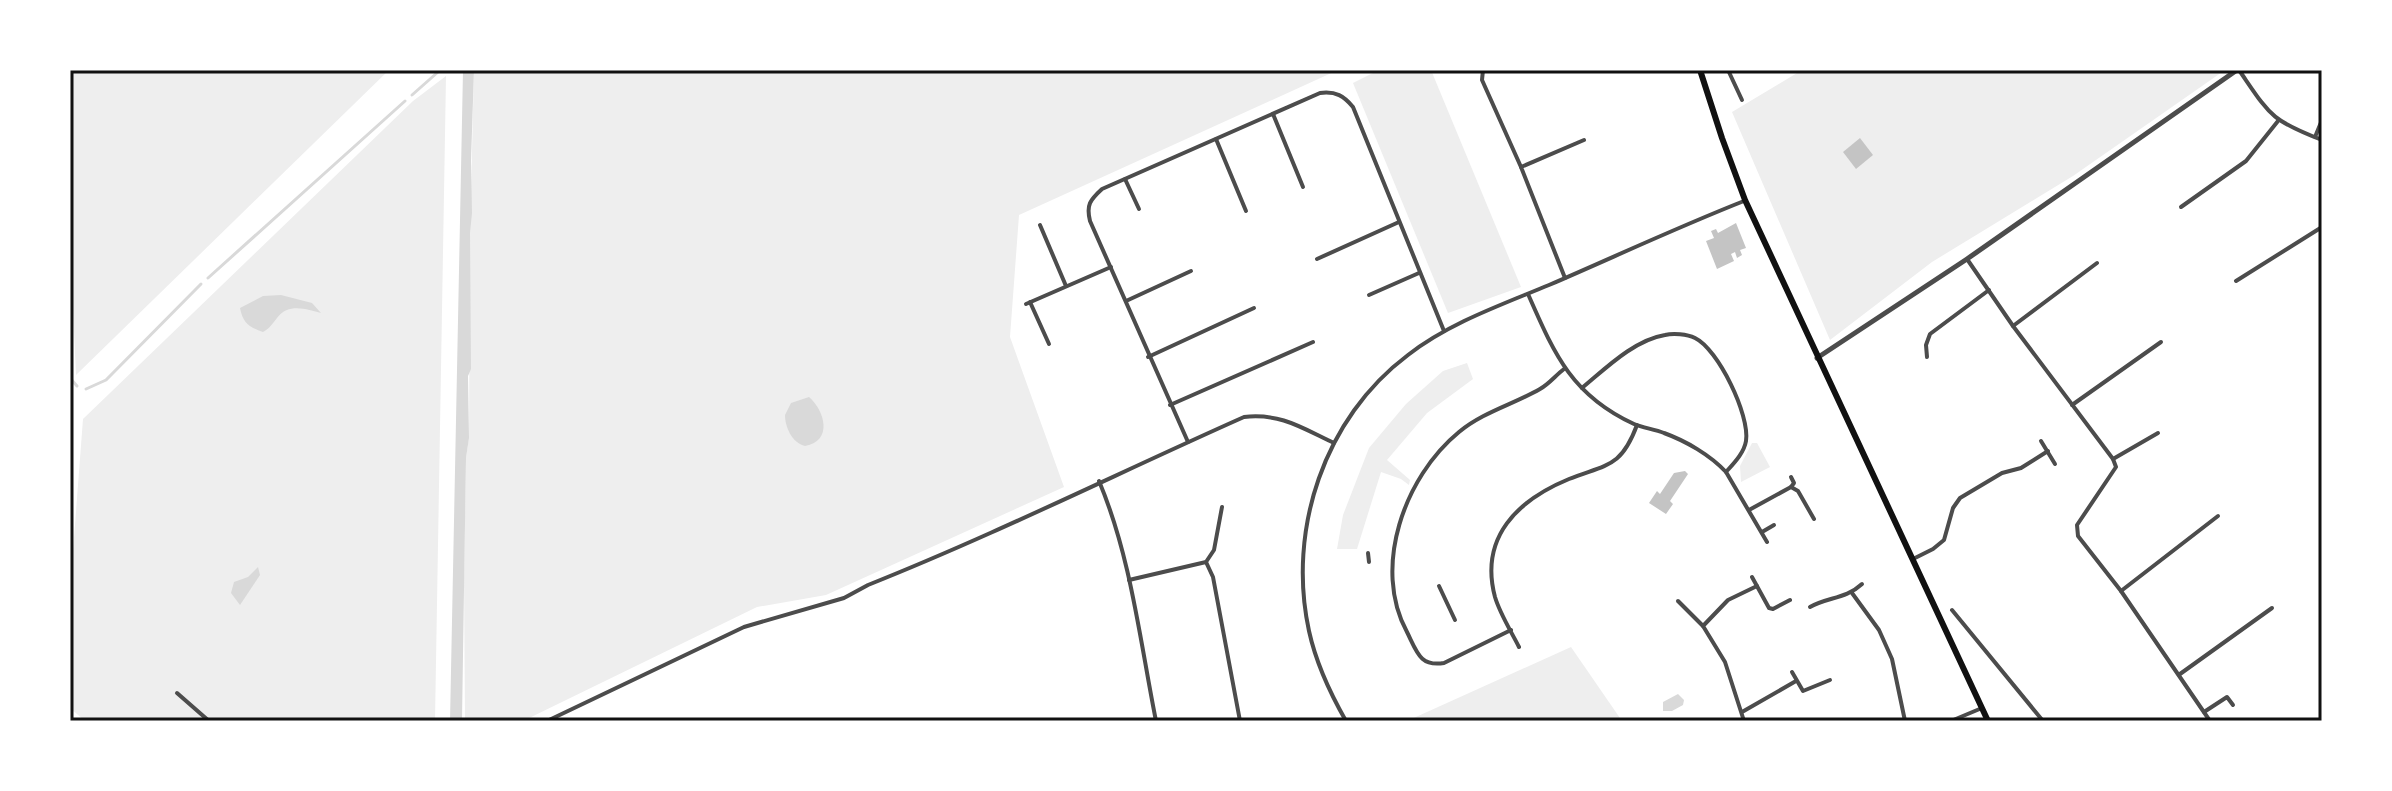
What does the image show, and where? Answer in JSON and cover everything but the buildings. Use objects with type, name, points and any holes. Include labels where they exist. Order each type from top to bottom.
[{"type":"main road","points":[[1700,70],[1745,200],[1988,721]]},
{"type":"street","points":[[1483,70],[1482,80],[1565,278]]},
{"type":"street","points":[[1728,70],[1742,100]]},
{"type":"street","points":[[1817,358],[1967,259],[2238,70],[2267,111],[2278,121],[2322,140]]},
{"type":"street","points":[[1188,442],[1148,357],[1087,210],[1090,200],[1102,189],[1320,93],[1344,96],[1353,107],[1444,331]]},
{"type":"street","points":[[1273,114],[1303,187]]},
{"type":"street","points":[[2315,137],[2322,120]]},
{"type":"street","points":[[2181,207],[2246,161],[2278,121]]},
{"type":"street","points":[[1216,139],[1246,211]]},
{"type":"street","points":[[1521,167],[1584,140]]},
{"type":"street","points":[[1125,179],[1139,209]]},
{"type":"street","points":[[1346,721],[1321,671],[1309,633],[1304,599],[1303,549],[1307,515],[1334,443],[1354,411],[1407,355],[1444,331],[1745,200]]},
{"type":"street","points":[[1317,259],[1399,222]]},
{"type":"street","points":[[1040,225],[1066,286]]},
{"type":"street","points":[[2236,281],[2322,227]]},
{"type":"street","points":[[1967,259],[2113,459],[2116,467],[2077,525],[2078,536],[2121,591],[2210,721]]},
{"type":"street","points":[[2013,326],[2097,263]]},
{"type":"street","points":[[1049,344],[1028,303],[1111,267]]},
{"type":"street","points":[[1126,301],[1191,271]]},
{"type":"street","points":[[1369,295],[1419,273]]},
{"type":"street","points":[[1927,357],[1926,345],[1930,334],[1989,290]]},
{"type":"street","points":[[1528,294],[1564,369],[1582,388],[1604,408],[1637,425],[1689,444],[1726,472],[1767,542]]},
{"type":"street","points":[[1148,357],[1254,308]]},
{"type":"street","points":[[1582,388],[1651,340],[1676,334],[1697,339],[1719,363],[1738,398],[1745,429],[1746,440],[1740,455],[1726,472]]},
{"type":"street","points":[[1170,405],[1313,342]]},
{"type":"street","points":[[2072,405],[2161,342]]},
{"type":"street","points":[[1511,630],[1444,663],[1432,665],[1423,662],[1405,629],[1392,595],[1394,550],[1404,510],[1426,467],[1459,432],[1491,412],[1542,388],[1564,369]]},
{"type":"street","points":[[547,721],[744,627],[844,598],[1054,506],[1099,481],[1244,417],[1265,415],[1285,420],[1334,443]]},
{"type":"street","points":[[1519,647],[1496,599],[1492,581],[1493,553],[1504,527],[1516,511],[1533,497],[1621,457],[1637,425]]},
{"type":"street","points":[[2113,459],[2158,433]]},
{"type":"street","points":[[2041,441],[2055,464]]},
{"type":"street","points":[[1913,559],[1944,540],[1953,508],[1960,498],[2048,451]]},
{"type":"street","points":[[1749,510],[1791,487],[1794,483],[1791,477]]},
{"type":"street","points":[[1099,481],[1112,512],[1129,580],[1156,721]]},
{"type":"street","points":[[1791,487],[1798,491],[1814,519]]},
{"type":"street","points":[[1129,580],[1206,562],[1214,550],[1222,507]]},
{"type":"street","points":[[1212,512],[1221,515]]},
{"type":"street","points":[[2121,591],[2218,516]]},
{"type":"street","points":[[1762,532],[1774,525]]},
{"type":"street","points":[[1368,553],[1369,562]]},
{"type":"street","points":[[1206,562],[1213,577],[1240,721]]},
{"type":"street","points":[[1752,577],[1769,608],[1790,600]]},
{"type":"street","points":[[1810,607],[1852,593],[1862,584]]},
{"type":"street","points":[[1439,586],[1455,620]]},
{"type":"street","points":[[1703,626],[1728,600],[1757,586]]},
{"type":"street","points":[[1852,593],[1879,630],[1892,659],[1905,721]]},
{"type":"street","points":[[1678,601],[1703,626],[1725,662],[1744,721]]},
{"type":"street","points":[[2180,674],[2272,608]]},
{"type":"street","points":[[1952,610],[2043,721]]},
{"type":"street","points":[[1792,672],[1803,691],[1830,680]]},
{"type":"street","points":[[1742,712],[1796,681]]},
{"type":"street","points":[[177,693],[209,721]]},
{"type":"street","points":[[2204,712],[2227,697],[2233,705]]},
{"type":"street","points":[[1951,721],[1982,708]]},
{"type":"shaded area","points":[[70,70],[389,70],[76,375],[70,242]]},
{"type":"shaded area","points":[[463,70],[474,70],[471,369],[468,376],[462,721],[450,721]]},
{"type":"shaded area","points":[[474,70],[1338,70],[1019,215],[1010,337],[1064,487],[826,595],[757,607],[523,721],[465,721],[464,580]]},
{"type":"shaded area","points":[[1379,70],[1431,70],[1521,287],[1448,313],[1353,83]]},
{"type":"shaded area","points":[[1802,70],[2225,70],[2073,176],[1932,262],[1830,340],[1732,112]]},
{"type":"shaded area","points":[[446,76],[435,721],[85,721],[70,708],[70,591],[83,419],[413,101]]},
{"type":"shaded area","points":[[281,295],[312,303],[321,313],[299,308],[287,310],[263,332],[245,321],[240,308],[263,296]]},
{"type":"shaded area","points":[[1467,363],[1473,379],[1427,413],[1387,460],[1410,480],[1409,485],[1381,472],[1357,549],[1337,549],[1343,515],[1369,448],[1406,404],[1443,371]]},
{"type":"shaded area","points":[[809,397],[819,410],[824,425],[820,438],[805,446],[796,442],[790,434],[785,415],[791,403]]},
{"type":"shaded area","points":[[1752,443],[1757,443],[1770,467],[1741,482],[1740,466]]},
{"type":"shaded area","points":[[258,567],[260,575],[240,605],[231,593],[234,582],[248,577]]},
{"type":"shaded area","points":[[1571,647],[1622,721],[1407,721]]},
{"type":"shaded area","points":[[1678,694],[1684,700],[1683,705],[1672,711],[1663,711],[1663,702]]},
{"type":"waterway","points":[[412,95],[438,72]]},
{"type":"waterway","points":[[208,278],[405,101]]},
{"type":"waterway","points":[[86,389],[106,380],[201,284]]},
{"type":"waterway","points":[[70,378],[77,386]]}]
